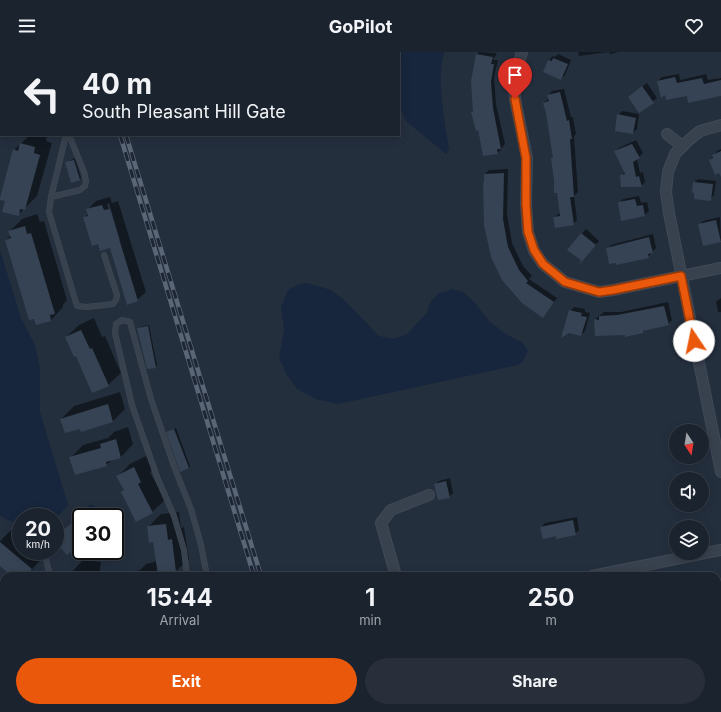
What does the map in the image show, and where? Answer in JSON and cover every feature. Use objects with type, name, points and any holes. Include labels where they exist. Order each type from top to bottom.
[{"type":"street","points":[[522,52],[514,84],[515,99],[526,158],[526,205],[528,232],[534,250],[543,264],[565,282],[599,292],[721,268]]},
{"type":"street","points":[[721,125],[700,131],[675,154],[668,172],[666,192],[681,276],[721,472]]},
{"type":"street","points":[[667,134],[682,146]]},
{"type":"street","points":[[711,423],[721,421]]},
{"type":"street","points":[[395,572],[382,523],[391,510],[429,495]]},
{"type":"street","points":[[612,572],[721,550]]},
{"type":"lane","points":[[51,197],[80,190],[85,186],[86,181],[84,172],[68,136]]},
{"type":"lane","points":[[68,136],[51,197],[49,212],[78,306],[113,304],[116,300],[117,295],[104,255]]},
{"type":"lane","points":[[187,572],[184,550],[174,516],[157,477],[132,405],[115,333],[116,324],[122,320],[130,322],[151,399],[175,469],[191,509],[201,545],[206,572]]},
{"type":"lane","points":[[46,560],[49,572]]},
{"type":"water","points":[[400,52],[444,52],[441,88],[449,150],[446,154],[406,121],[400,108]]},
{"type":"water","points":[[0,250],[21,318],[35,345],[40,368],[40,412],[68,505],[64,510],[64,508],[12,508],[12,522],[0,516]]},
{"type":"water","points":[[307,283],[331,290],[345,301],[379,336],[393,339],[407,334],[426,314],[431,301],[438,294],[452,289],[463,292],[475,303],[489,321],[506,334],[523,343],[528,351],[523,361],[518,365],[338,404],[316,399],[297,389],[287,375],[279,358],[284,330],[281,307],[288,290],[299,284]]},
{"type":"water","points":[[89,505],[93,505],[97,508],[87,508]]},
{"type":"building","points":[[476,54],[493,57],[491,64],[494,64],[491,82],[493,108],[501,149],[497,149],[498,154],[483,156],[478,130],[476,131],[471,112],[473,112],[471,81]]},
{"type":"building","points":[[553,58],[568,64],[561,80],[543,72],[548,60],[552,61]]},
{"type":"building","points":[[675,77],[677,83],[702,78],[704,84],[721,80],[721,96],[688,103],[687,96],[666,100],[665,95],[661,98],[657,81]]},
{"type":"building","points":[[642,86],[654,103],[639,113],[628,97]]},
{"type":"building","points":[[560,92],[567,121],[569,120],[572,139],[570,139],[574,197],[570,197],[574,225],[555,228],[553,217],[560,216],[557,193],[554,193],[551,158],[553,158],[543,103],[549,101],[547,95]]},
{"type":"building","points":[[617,114],[636,118],[633,134],[615,131]]},
{"type":"building","points":[[20,143],[35,147],[34,153],[40,155],[25,210],[20,209],[19,216],[2,212],[5,201],[0,200],[0,198],[13,149],[18,151]]},
{"type":"building","points":[[632,144],[640,158],[633,162],[636,177],[639,176],[642,187],[621,187],[620,175],[625,174],[614,151]]},
{"type":"building","points":[[721,151],[721,177],[719,173],[715,175],[709,160],[713,158],[712,155]]},
{"type":"building","points":[[74,160],[80,180],[71,183],[65,162]]},
{"type":"building","points":[[504,173],[503,219],[508,247],[519,270],[528,281],[526,283],[554,302],[543,318],[522,303],[502,280],[491,257],[484,225],[484,174]]},
{"type":"building","points":[[693,182],[713,184],[711,201],[694,199],[694,193],[692,192]]},
{"type":"building","points":[[635,199],[637,206],[643,205],[645,216],[621,221],[618,202]]},
{"type":"building","points":[[102,205],[104,210],[110,209],[138,301],[127,305],[110,248],[100,251],[98,244],[92,246],[83,217],[88,216],[86,209]]},
{"type":"building","points":[[716,220],[721,242],[703,246],[698,224]]},
{"type":"building","points":[[25,226],[27,234],[31,233],[55,314],[50,315],[51,321],[36,325],[34,319],[29,320],[5,240],[11,238],[8,231]]},
{"type":"building","points":[[581,233],[596,245],[579,265],[581,260],[567,250]]},
{"type":"building","points":[[649,237],[653,253],[648,254],[649,258],[616,265],[616,263],[609,264],[606,248]]},
{"type":"building","points":[[664,306],[669,325],[625,337],[625,335],[595,336],[594,319],[599,320],[599,316],[617,315]]},
{"type":"building","points":[[569,310],[582,313],[581,316],[587,317],[581,336],[569,333],[561,338]]},
{"type":"building","points":[[148,326],[156,368],[147,369],[137,328]]},
{"type":"building","points":[[81,330],[90,349],[92,348],[109,386],[92,393],[76,356],[74,357],[65,337]]},
{"type":"building","points":[[108,404],[113,422],[81,432],[80,429],[65,433],[60,419]]},
{"type":"building","points":[[174,429],[189,468],[180,472],[166,432]]},
{"type":"building","points":[[116,439],[121,458],[106,462],[107,466],[75,475],[69,457],[101,448],[100,444]]},
{"type":"building","points":[[134,467],[141,482],[138,484],[153,513],[136,522],[121,492],[124,490],[116,476]]},
{"type":"building","points":[[446,481],[450,498],[438,500],[434,484]]},
{"type":"building","points":[[573,520],[576,535],[556,539],[556,536],[543,539],[540,527]]},
{"type":"building","points":[[72,523],[72,551],[67,555],[64,552],[64,529]]},
{"type":"building","points":[[166,524],[168,540],[172,539],[176,572],[158,572],[153,542],[149,543],[147,526]]},
{"type":"building","points":[[0,542],[12,552],[12,560],[21,560],[32,569],[29,572],[7,572],[0,566]]},
{"type":"railway","points":[[120,136],[253,572]]},
{"type":"railway","points":[[126,136],[260,572]]},
{"type":"route","points":[[515,99],[526,158],[526,205],[528,232],[534,250],[543,264],[565,282],[599,292],[681,276],[694,341]]}]
